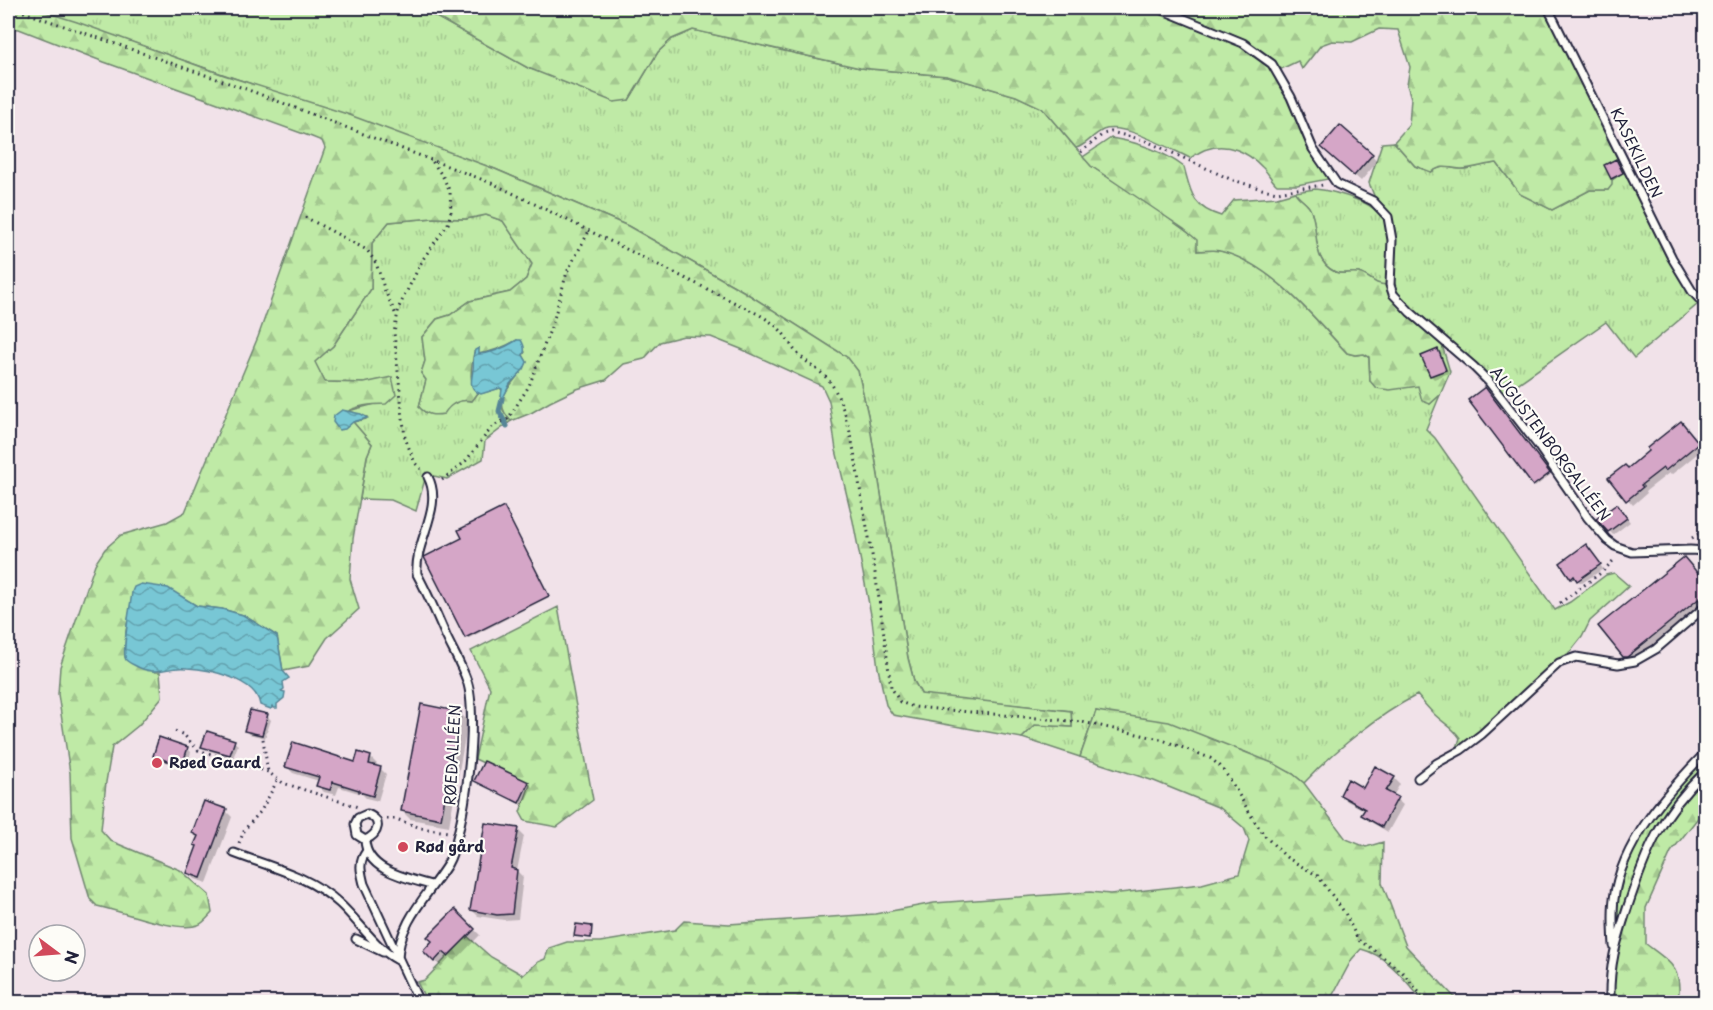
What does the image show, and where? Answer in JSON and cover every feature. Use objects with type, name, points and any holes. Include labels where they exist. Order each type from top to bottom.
[{"type":"lane","points":[[1158,8],[1243,43],[1272,64],[1291,97],[1313,149],[1337,184]]},
{"type":"lane","name":"KASEKILDEN","points":[[1548,8],[1672,258],[1692,291],[1706,306]]},
{"type":"lane","name":"AUGUSTENBORGALLÉEN","points":[[1337,184],[1373,201],[1388,217],[1392,240],[1390,285],[1396,299],[1489,382],[1537,444],[1596,528],[1615,546],[1624,551]]},
{"type":"lane","points":[[428,477],[433,486]]},
{"type":"lane","name":"RØEDALLÉEN","points":[[398,960],[398,945],[402,936],[431,885],[454,851],[462,820],[472,714],[468,683],[417,574],[417,558],[433,497],[433,486]]},
{"type":"lane","points":[[1624,551],[1640,553],[1706,551]]},
{"type":"lane","points":[[1418,778],[1482,734],[1559,663],[1576,657],[1618,664],[1635,661],[1656,649],[1706,606]]},
{"type":"lane","points":[[1610,1002],[1614,951],[1614,899],[1629,853],[1662,800],[1706,752]]},
{"type":"lane","points":[[1614,951],[1638,874],[1650,844],[1681,796],[1706,771]]},
{"type":"lane","points":[[367,814],[372,815],[378,829],[374,835],[365,840],[357,835],[355,824],[358,818],[367,814]]},
{"type":"lane","points":[[365,840],[366,852],[373,861],[385,868],[431,885]]},
{"type":"lane","points":[[366,852],[360,869],[364,884],[419,1002]]},
{"type":"lane","points":[[234,853],[319,887],[370,934],[385,953]]},
{"type":"lane","points":[[356,939],[398,960]]},
{"type":"path","points":[[12,8],[214,78],[494,184],[760,315],[781,331],[798,354],[824,375],[833,387],[849,431],[876,574],[891,687],[900,702],[914,707],[1082,722],[1160,740],[1210,758],[1229,778],[1265,836],[1286,857],[1318,876],[1345,913],[1358,940],[1403,973],[1427,1002]]},
{"type":"path","points":[[1081,152],[1103,134],[1111,132],[1144,140],[1230,179],[1269,191],[1277,192],[1337,184]]},
{"type":"path","points":[[428,477],[415,463],[405,438],[394,333],[396,316],[423,259],[441,236],[449,218],[450,192],[431,160]]},
{"type":"path","points":[[305,217],[367,250],[376,263],[396,316]]},
{"type":"path","points":[[433,486],[465,462],[493,426],[508,419],[529,386],[553,322],[567,272],[589,231]]},
{"type":"path","points":[[1560,603],[1602,572],[1624,551]]},
{"type":"path","points":[[175,731],[184,735],[198,750],[268,772],[277,780],[357,805]]},
{"type":"path","points":[[263,739],[268,772]]},
{"type":"path","points":[[234,853],[245,829],[261,811],[277,780]]},
{"type":"path","points":[[377,823],[396,819],[421,828],[459,834]]},
{"type":"green space","points":[[8,8],[33,8],[77,22],[224,75],[347,114],[495,169],[628,226],[743,291],[848,358],[858,371],[868,415],[908,658],[914,681],[921,694],[1071,711],[1072,727],[1035,725],[1022,738],[893,715],[886,705],[878,668],[872,620],[853,521],[836,450],[829,401],[822,386],[711,337],[684,336],[660,342],[644,359],[624,364],[606,380],[577,389],[511,421],[502,405],[503,397],[527,362],[523,355],[525,352],[517,340],[489,352],[478,354],[479,348],[474,352],[471,379],[478,393],[472,401],[456,403],[444,414],[430,414],[422,410],[419,407],[426,380],[421,373],[425,361],[422,337],[437,319],[450,315],[470,301],[510,292],[526,279],[532,264],[503,221],[486,215],[466,219],[433,218],[389,222],[372,243],[371,289],[333,346],[315,362],[325,382],[364,383],[392,377],[396,395],[386,404],[362,406],[349,411],[367,418],[353,422],[372,444],[367,456],[353,539],[350,579],[359,609],[327,638],[309,666],[283,671],[277,636],[243,615],[222,609],[197,606],[178,595],[132,600],[126,631],[125,657],[155,672],[160,672],[162,697],[139,725],[112,747],[101,830],[111,841],[180,870],[209,895],[212,913],[204,922],[189,927],[163,924],[97,906],[90,899],[72,838],[70,773],[58,694],[60,667],[95,564],[105,549],[121,535],[167,522],[185,512],[258,337],[325,148],[322,141],[312,137],[19,29],[8,28]]},
{"type":"green space","points":[[33,8],[420,8],[528,68],[629,100],[658,52],[672,39],[693,30],[860,68],[947,76],[1017,96],[1042,108],[1091,166],[1198,240],[1197,251],[1218,250],[1239,257],[1274,279],[1347,353],[1364,354],[1369,358],[1370,381],[1404,387],[1418,386],[1430,404],[1440,395],[1426,429],[1435,438],[1555,610],[1570,602],[1606,575],[1614,573],[1629,586],[1590,621],[1582,637],[1571,651],[1483,731],[1457,748],[1460,738],[1457,734],[1417,695],[1357,734],[1304,783],[1293,774],[1243,751],[1096,711],[1080,757],[1022,738],[1035,725],[1072,727],[1071,711],[922,695],[914,681],[908,658],[868,415],[858,371],[848,358],[743,291],[628,226],[495,169]]},
{"type":"green space","points":[[420,8],[1150,8],[1243,47],[1271,67],[1284,90],[1307,144],[1328,175],[1328,179],[1297,185],[1277,185],[1256,162],[1237,150],[1215,147],[1190,158],[1147,138],[1123,130],[1103,130],[1076,148],[1042,108],[1016,96],[947,76],[860,68],[693,30],[672,39],[658,52],[629,100],[614,102],[528,68]]},
{"type":"green space","points":[[1165,8],[1545,8],[1625,171],[1612,180],[1612,185],[1608,190],[1590,190],[1552,210],[1520,194],[1497,163],[1465,169],[1443,167],[1431,172],[1415,166],[1394,142],[1409,125],[1411,98],[1407,85],[1410,67],[1398,30],[1379,29],[1352,42],[1332,41],[1321,45],[1302,69],[1298,61],[1281,69],[1264,53],[1241,38]]},
{"type":"green space","points":[[1111,138],[1149,148],[1184,167],[1194,198],[1204,208],[1221,216],[1234,200],[1277,197],[1295,192],[1310,209],[1319,252],[1327,266],[1338,273],[1359,273],[1387,285],[1394,300],[1442,345],[1450,372],[1440,395],[1430,404],[1422,401],[1418,386],[1390,390],[1376,388],[1370,381],[1369,357],[1364,354],[1347,353],[1290,293],[1273,279],[1238,257],[1217,250],[1197,251],[1197,240],[1184,229],[1091,166],[1083,157]]},
{"type":"green space","points":[[1394,142],[1415,166],[1431,172],[1445,167],[1463,169],[1497,163],[1520,194],[1552,210],[1590,190],[1608,190],[1612,180],[1625,171],[1669,258],[1698,304],[1634,358],[1606,322],[1503,394],[1482,369],[1400,299],[1394,281],[1394,227],[1391,217],[1375,198],[1369,183],[1382,143]]},
{"type":"green space","points":[[1315,189],[1338,193],[1360,201],[1382,216],[1389,248],[1387,285],[1376,283],[1359,273],[1335,272],[1322,260],[1310,209],[1295,192]]},
{"type":"green space","points":[[486,215],[503,221],[532,264],[526,279],[510,292],[470,301],[450,315],[437,319],[422,337],[425,361],[421,373],[426,380],[419,407],[426,413],[462,400],[472,401],[478,393],[500,388],[503,391],[501,397],[503,398],[503,410],[511,421],[485,441],[483,459],[447,479],[434,476],[425,479],[416,511],[391,500],[360,499],[367,456],[372,444],[353,422],[367,417],[348,411],[375,404],[364,383],[325,382],[314,362],[333,346],[371,289],[372,243],[389,222],[433,218],[466,219]]},
{"type":"green space","points":[[558,607],[593,800],[557,827],[525,821],[520,812],[530,785],[475,759],[490,688],[471,651]]},
{"type":"green space","points":[[1096,711],[1169,722],[1275,764],[1304,783],[1346,839],[1366,847],[1383,842],[1382,883],[1406,946],[1459,1002],[1424,1002],[1404,978],[1380,957],[1361,949],[1352,959],[1329,1002],[427,1002],[417,982],[425,980],[467,936],[491,957],[523,975],[545,959],[549,948],[567,942],[600,942],[675,930],[684,921],[729,924],[875,914],[934,903],[1090,892],[1110,894],[1202,884],[1239,874],[1249,841],[1244,828],[1220,808],[1154,781],[1080,757]]},
{"type":"green space","points":[[1705,756],[1705,768],[1676,800],[1652,836],[1639,862],[1619,918],[1618,898],[1633,852],[1665,802]]},
{"type":"green space","points":[[1705,778],[1705,809],[1671,852],[1646,908],[1646,944],[1662,956],[1677,974],[1678,1002],[1614,1002],[1613,985],[1619,942],[1640,877],[1666,823]]},
{"type":"water","points":[[521,340],[523,344],[523,355],[527,362],[524,369],[510,384],[503,398],[500,388],[481,394],[477,392],[471,383],[475,350],[479,348],[479,354],[489,352]]},
{"type":"water","points":[[342,410],[361,414],[367,418],[353,422],[345,429],[339,430],[333,422],[334,416]]},
{"type":"water","points":[[141,584],[168,588],[197,606],[222,609],[243,615],[277,636],[283,671],[289,678],[283,682],[284,689],[281,691],[285,692],[284,698],[277,704],[277,708],[273,706],[271,709],[260,705],[257,696],[250,688],[219,673],[187,668],[149,671],[126,660],[125,638],[132,592],[134,587]]},
{"type":"building","points":[[1340,125],[1373,154],[1354,176],[1321,147]]},
{"type":"building","points":[[1616,159],[1623,173],[1611,179],[1604,165]]},
{"type":"building","points":[[1438,349],[1446,370],[1430,376],[1421,356]]},
{"type":"building","points":[[1485,387],[1550,473],[1533,486],[1468,400]]},
{"type":"building","points":[[1681,421],[1699,443],[1665,471],[1663,468],[1641,485],[1643,487],[1626,501],[1608,478],[1625,465],[1628,468],[1648,451],[1647,448]]},
{"type":"building","points":[[1617,504],[1627,518],[1608,532],[1596,519]]},
{"type":"building","points":[[504,507],[549,596],[465,638],[424,557],[462,538],[458,530]]},
{"type":"building","points":[[1586,544],[1601,564],[1577,581],[1574,576],[1571,579],[1560,563]]},
{"type":"building","points":[[1684,557],[1706,583],[1706,593],[1627,657],[1623,657],[1598,626]]},
{"type":"building","points":[[421,704],[461,712],[441,819],[401,811]]},
{"type":"building","points":[[250,710],[268,714],[262,735],[244,731]]},
{"type":"building","points":[[207,731],[235,740],[230,755],[201,747]]},
{"type":"building","points":[[159,737],[188,747],[182,766],[153,756]]},
{"type":"building","points":[[293,742],[355,762],[358,752],[371,756],[369,764],[381,767],[373,796],[333,782],[330,790],[316,786],[319,777],[285,767]]},
{"type":"building","points":[[484,761],[529,782],[519,803],[474,781]]},
{"type":"building","points":[[1375,766],[1395,777],[1386,791],[1398,797],[1382,827],[1361,815],[1365,809],[1340,795],[1348,779],[1363,788]]},
{"type":"building","points":[[204,801],[227,809],[201,878],[187,873],[197,846],[194,845],[198,836],[192,833]]},
{"type":"building","points":[[485,823],[519,828],[511,868],[517,870],[512,914],[497,915],[470,910]]},
{"type":"building","points":[[455,909],[475,929],[448,956],[443,952],[434,962],[423,951],[432,941],[427,937]]},
{"type":"building","points":[[576,924],[592,926],[591,938],[574,936]]},
{"type":"waterway","points":[[502,399],[499,411],[507,426]]},
{"type":"place","name":"Røed Gaard","points":[[157,763]]},
{"type":"place","name":"Rød gård","points":[[403,847]]}]
